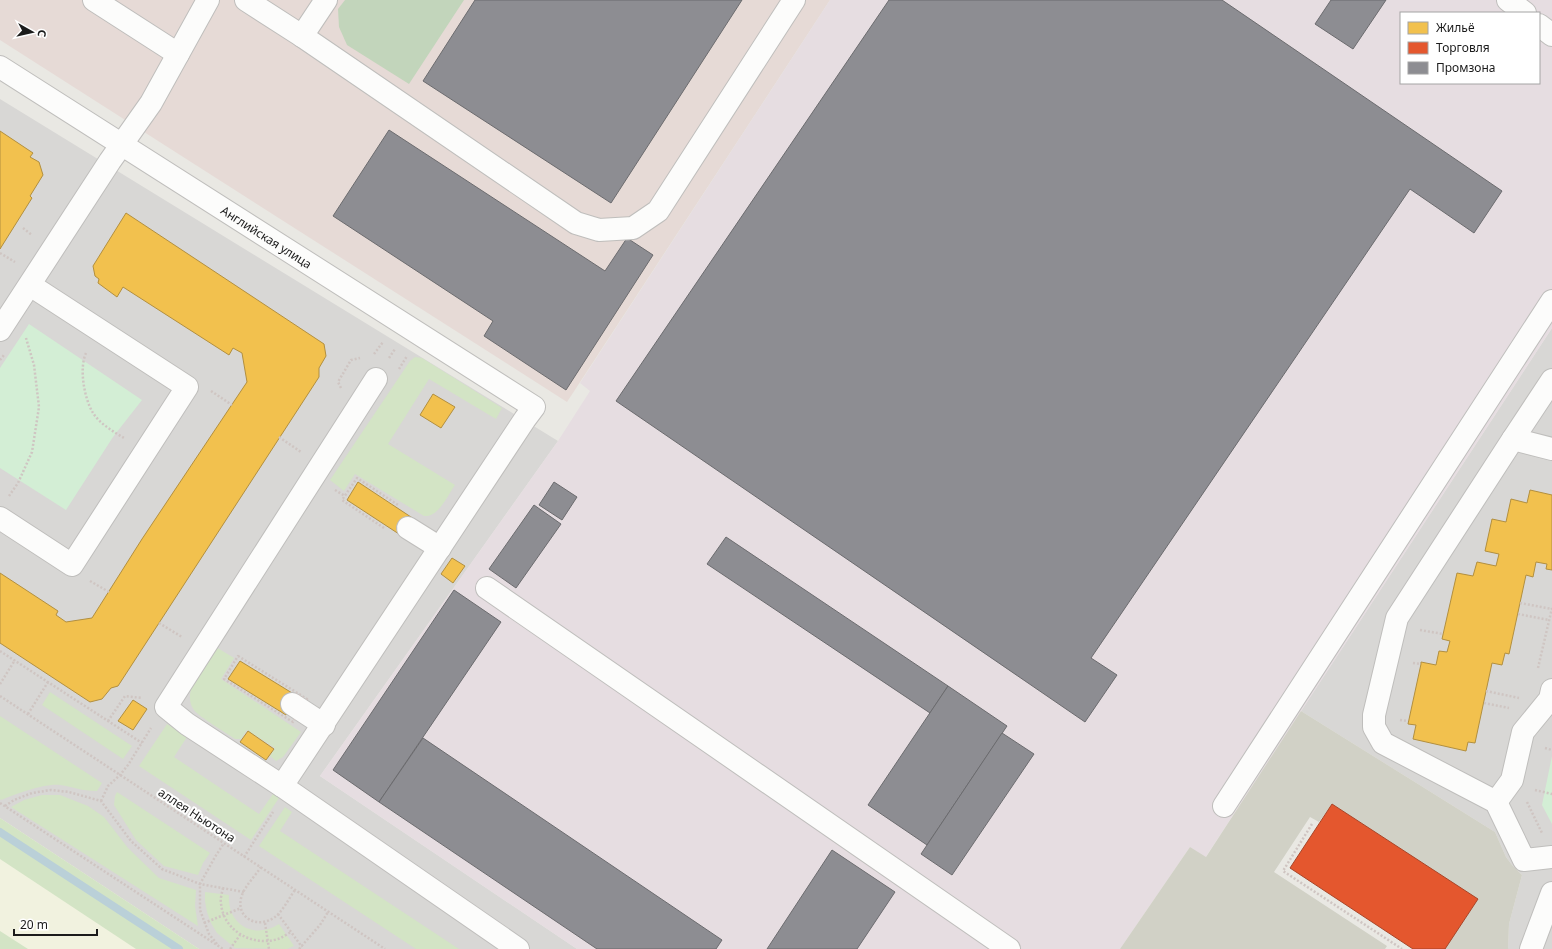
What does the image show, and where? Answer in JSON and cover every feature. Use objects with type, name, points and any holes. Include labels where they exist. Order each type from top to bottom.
[{"type":"street","points":[[94,0],[178,54]]},
{"type":"street","points":[[5,323],[121,145],[151,103],[208,0]]},
{"type":"street","points":[[246,0],[302,36],[576,223],[599,230],[632,228],[658,211],[794,0]]},
{"type":"street","points":[[302,36],[326,0]]},
{"type":"street","points":[[1508,0],[1523,12]]},
{"type":"street","points":[[1540,25],[1552,35]]},
{"type":"street","name":"Английская улица","points":[[0,67],[534,407],[440,548]]},
{"type":"street","points":[[4,508],[72,565],[187,387],[30,285]]},
{"type":"street","points":[[1224,806],[1552,301]]},
{"type":"street","points":[[376,379],[177,687],[166,707],[188,724],[285,788],[518,949]]},
{"type":"street","points":[[1552,380],[1397,618],[1374,715],[1374,726],[1383,743],[1496,802],[1524,860],[1552,857]]},
{"type":"street","points":[[1513,439],[1552,449]]},
{"type":"street","points":[[285,788],[324,725],[440,548],[408,528]]},
{"type":"street","points":[[487,588],[1009,949]]},
{"type":"street","points":[[1496,802],[1512,780],[1523,732],[1550,699],[1552,690]]},
{"type":"street","points":[[296,707],[324,725]]},
{"type":"street","points":[[1531,949],[1552,893]]},
{"type":"path","points":[[4,508],[18,483],[32,452],[39,407],[34,365],[22,327],[5,323]]},
{"type":"path","points":[[100,330],[85,354],[83,378],[86,397],[94,413],[110,429],[146,451]]},
{"type":"path","points":[[207,389],[232,405]]},
{"type":"path","points":[[280,437],[302,452]]},
{"type":"path","points":[[84,577],[108,592]]},
{"type":"path","points":[[1520,603],[1552,609],[1538,671]]},
{"type":"path","points":[[1518,614],[1549,620]]},
{"type":"path","points":[[159,623],[188,641]]},
{"type":"path","points":[[1412,629],[1443,634]]},
{"type":"path","points":[[0,651],[142,743]]},
{"type":"path","points":[[238,656],[307,699],[296,707],[293,722],[224,679],[238,656]]},
{"type":"path","points":[[0,684],[14,660]]},
{"type":"path","points":[[28,714],[48,682]]},
{"type":"path","points":[[1486,691],[1520,698]]},
{"type":"path","name":"аллея Ньютона","points":[[0,696],[385,949]]},
{"type":"path","points":[[108,721],[125,696],[144,698]]},
{"type":"path","points":[[1484,703],[1513,709]]},
{"type":"path","points":[[101,801],[108,786],[120,775],[154,724]]},
{"type":"path","points":[[244,856],[285,788]]},
{"type":"path","points":[[1530,789],[1552,794]]},
{"type":"path","points":[[5,806],[14,800],[32,793],[51,790],[69,792],[101,801],[131,841],[162,870],[200,884],[244,892]]},
{"type":"path","points":[[0,803],[223,949]]},
{"type":"path","points":[[1312,824],[1283,871],[1402,949]]},
{"type":"path","points":[[218,946],[209,934],[200,910],[200,884],[224,843]]},
{"type":"path","points":[[261,867],[242,896],[241,908],[245,917],[254,922],[265,923],[278,914],[295,890]]},
{"type":"path","points":[[223,888],[221,903],[224,916],[240,935],[254,940],[267,942],[279,939],[291,932]]},
{"type":"path","points":[[204,923],[241,908]]},
{"type":"path","points":[[278,914],[300,948],[320,925],[328,912]]},
{"type":"path","points":[[265,923],[268,949]]},
{"type":"path","points":[[230,949],[240,935]]},
{"type":"shaded area","points":[[0,0],[830,0],[567,402],[0,40]]},
{"type":"shaded area","points":[[345,0],[464,0],[409,84],[347,45],[339,27],[338,9]]},
{"type":"shaded area","points":[[830,0],[1552,0],[1552,328],[1205,858],[1190,847],[1120,949],[577,949],[320,776],[558,441],[590,391],[580,383]]},
{"type":"shaded area","points":[[0,99],[558,441],[320,776],[577,949],[0,949]]},
{"type":"shaded area","points":[[1552,328],[1552,949],[1508,949],[1509,924],[1522,875],[1506,857],[1495,832],[1301,711]]},
{"type":"shaded area","points":[[1301,711],[1495,832],[1506,857],[1522,875],[1509,924],[1508,949],[1445,949],[1477,899],[1332,804],[1319,822],[1310,817],[1274,872],[1387,946],[1385,949],[1120,949],[1190,847],[1206,857]]},
{"type":"shaded area","points":[[0,818],[199,949],[0,949]]},
{"type":"green space","points":[[29,324],[142,400],[113,437],[66,510],[0,468],[0,368]]},
{"type":"green space","points":[[415,357],[422,358],[502,408],[496,419],[429,379],[388,444],[455,485],[438,510],[429,516],[424,516],[355,474],[344,491],[330,480],[410,361]]},
{"type":"green space","points":[[216,647],[234,658],[221,679],[301,732],[283,757],[276,761],[270,756],[275,748],[247,730],[241,739],[235,739],[207,721],[194,710],[190,695],[192,686],[201,669]]},
{"type":"green space","points":[[50,692],[132,746],[123,759],[42,705]]},
{"type":"green space","points":[[0,716],[102,783],[97,791],[54,785],[30,790],[1,800]]},
{"type":"green space","points":[[167,724],[187,737],[174,757],[259,814],[273,794],[279,798],[251,840],[139,766]]},
{"type":"green space","points":[[1552,756],[1552,824],[1542,805]]},
{"type":"green space","points":[[117,792],[210,853],[203,863],[198,875],[164,866],[136,840],[114,805]]},
{"type":"green space","points":[[42,795],[60,795],[88,806],[104,817],[128,848],[159,878],[196,890],[195,906],[198,926],[11,807],[24,800]]},
{"type":"green space","points":[[285,807],[292,812],[280,831],[459,949],[416,949],[259,846]]},
{"type":"green space","points":[[0,818],[199,949],[136,949],[0,859]]},
{"type":"green space","points":[[205,892],[229,895],[232,914],[237,922],[244,927],[252,930],[260,930],[270,929],[279,924],[294,946],[287,949],[235,948],[217,933],[211,923],[207,912]]},
{"type":"green space","points":[[0,931],[28,949],[0,949]]},
{"type":"building: Жильё","points":[[0,131],[33,153],[30,157],[39,162],[43,175],[30,196],[32,198],[0,249]]},
{"type":"building: Жильё","points":[[126,213],[324,344],[326,356],[319,368],[319,377],[118,686],[111,688],[102,699],[90,702],[0,643],[0,573],[58,611],[56,615],[66,622],[92,618],[142,539],[247,382],[242,353],[233,348],[229,355],[123,287],[117,297],[98,283],[99,279],[95,276],[93,266]]},
{"type":"building: Жильё","points":[[433,394],[455,407],[441,428],[420,415]]},
{"type":"building: Жильё","points":[[358,482],[414,519],[402,536],[347,500]]},
{"type":"building: Жильё","points":[[1530,490],[1552,495],[1552,570],[1546,569],[1547,564],[1536,562],[1533,577],[1526,575],[1509,654],[1505,653],[1502,665],[1492,663],[1475,743],[1468,742],[1466,751],[1413,739],[1416,725],[1408,724],[1421,662],[1436,665],[1439,651],[1447,652],[1450,641],[1442,639],[1457,573],[1473,576],[1477,562],[1496,566],[1499,554],[1485,551],[1492,519],[1506,522],[1511,499],[1527,503]]},
{"type":"building: Жильё","points":[[452,558],[465,566],[453,583],[441,574]]},
{"type":"building: Жильё","points":[[240,661],[297,696],[286,715],[228,679]]},
{"type":"building: Жильё","points":[[133,700],[147,709],[133,730],[118,721]]},
{"type":"building: Жильё","points":[[248,731],[274,749],[266,760],[240,742]]},
{"type":"building: Торговля","points":[[1332,804],[1478,899],[1445,949],[1413,949],[1290,868]]},
{"type":"building: Промзона","points":[[475,0],[742,0],[611,203],[423,81]]},
{"type":"building: Промзона","points":[[889,0],[1222,0],[1502,191],[1474,233],[1410,189],[1091,658],[1117,675],[1085,722],[616,401]]},
{"type":"building: Промзона","points":[[1331,0],[1386,0],[1353,49],[1315,24]]},
{"type":"building: Промзона","points":[[389,130],[605,271],[627,238],[653,255],[566,390],[484,336],[493,321],[333,216]]},
{"type":"building: Промзона","points":[[554,482],[577,497],[562,520],[539,505]]},
{"type":"building: Промзона","points":[[534,505],[561,524],[516,588],[489,569]]},
{"type":"building: Промзона","points":[[726,537],[948,686],[930,713],[707,564]]},
{"type":"building: Промзона","points":[[454,590],[501,622],[379,802],[333,770]]},
{"type":"building: Промзона","points":[[948,686],[1007,726],[927,845],[868,805]]},
{"type":"building: Промзона","points":[[1002,733],[1034,754],[952,875],[921,854]]},
{"type":"building: Промзона","points":[[423,738],[722,940],[716,949],[597,949],[379,802]]},
{"type":"building: Промзона","points":[[832,850],[895,892],[857,949],[767,949]]},
{"type":"waterway","points":[[0,832],[179,949]]}]
